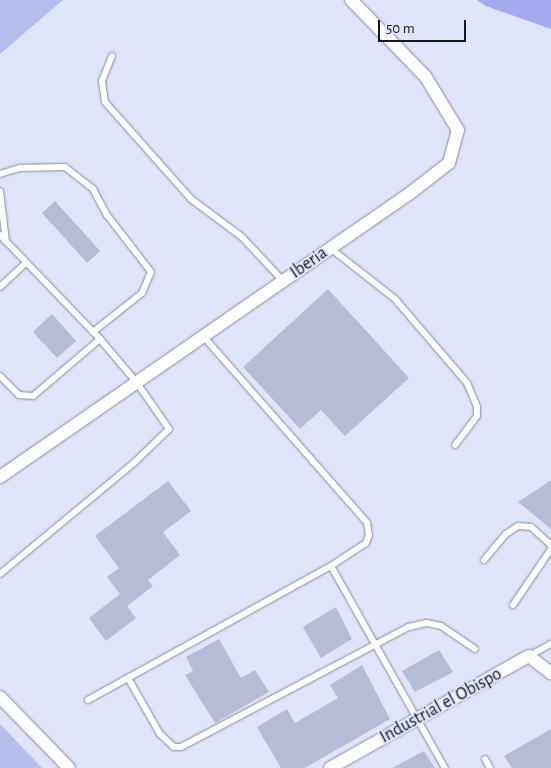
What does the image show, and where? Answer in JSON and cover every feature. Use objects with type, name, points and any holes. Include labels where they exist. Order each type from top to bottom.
[{"type":"street","name":"Iberia","points":[[0,478],[449,163],[458,130],[425,76],[351,0]]},
{"type":"street","points":[[529,656],[551,673]]},
{"type":"street","name":"Industrial el Obispo","points":[[330,768],[529,656]]},
{"type":"street","points":[[0,697],[69,768]]},
{"type":"lane","points":[[112,56],[102,82],[105,102],[191,199],[242,237],[283,281]]},
{"type":"lane","points":[[0,174],[20,168],[65,167],[93,189],[107,215],[151,272],[142,293],[93,332]]},
{"type":"lane","points":[[0,191],[6,242]]},
{"type":"lane","points":[[0,235],[100,339],[137,382],[169,429],[166,434],[0,574]]},
{"type":"lane","points":[[330,248],[395,299],[467,383],[477,407],[477,416],[455,446]]},
{"type":"lane","points":[[0,287],[26,263]]},
{"type":"lane","points":[[88,700],[331,566],[366,542],[369,535],[367,523],[203,336]]},
{"type":"lane","points":[[0,376],[19,395],[33,396],[100,339]]},
{"type":"lane","points":[[484,560],[506,534],[518,526],[531,527],[551,544]]},
{"type":"lane","points":[[513,605],[551,549]]},
{"type":"lane","points":[[331,566],[372,644],[445,768]]},
{"type":"lane","points":[[128,678],[160,734],[174,747],[181,747],[372,644],[409,627],[427,623],[448,630],[475,649]]},
{"type":"lane","name":"Industrial el Obispo","points":[[529,656],[551,644]]},
{"type":"lane","points":[[485,759],[490,768]]},
{"type":"shaded area","points":[[0,0],[63,0],[0,54]]},
{"type":"shaded area","points":[[477,0],[551,0],[551,29],[486,6]]},
{"type":"shaded area","points":[[0,724],[42,768],[0,768]]},
{"type":"building","points":[[55,201],[100,251],[87,263],[42,213]]},
{"type":"building","points":[[328,289],[409,378],[345,436],[321,410],[300,429],[243,367]]},
{"type":"building","points":[[52,314],[76,341],[57,358],[33,332]]},
{"type":"building","points":[[551,480],[551,529],[518,502]]},
{"type":"building","points":[[168,481],[191,511],[163,532],[180,555],[148,580],[153,586],[127,606],[136,618],[106,641],[89,618],[120,594],[107,577],[119,568],[95,536]]},
{"type":"building","points":[[336,607],[352,639],[321,658],[303,627]]},
{"type":"building","points":[[219,639],[241,678],[255,670],[269,692],[215,723],[185,675],[193,671],[186,657]]},
{"type":"building","points":[[439,650],[453,672],[415,692],[402,671]]},
{"type":"building","points":[[362,665],[390,719],[305,768],[281,768],[257,727],[287,709],[295,723],[338,698],[330,685]]},
{"type":"building","points":[[551,729],[551,768],[512,768],[504,756]]},
{"type":"building","points":[[424,751],[435,768],[392,768]]}]
